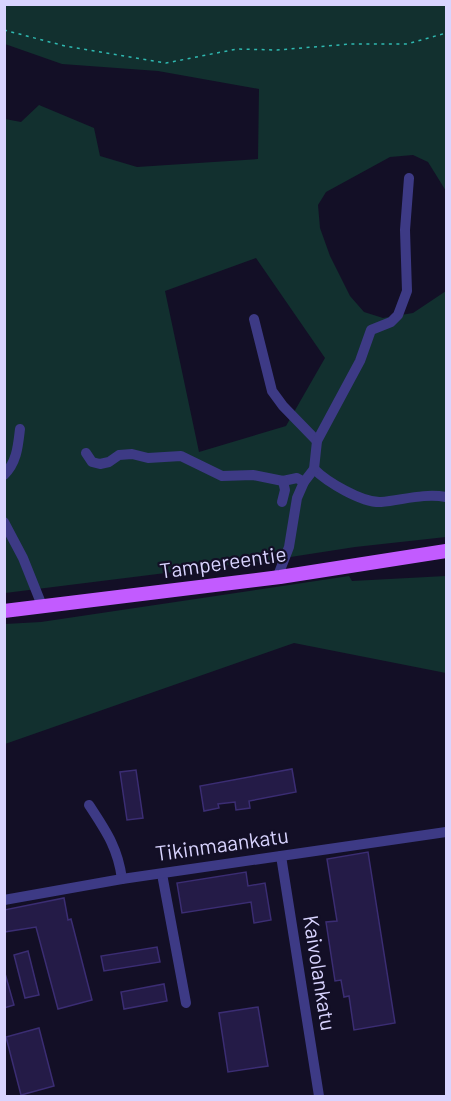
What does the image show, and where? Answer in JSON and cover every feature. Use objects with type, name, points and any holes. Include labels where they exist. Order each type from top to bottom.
[{"type":"main road","name":"Tampereentie","points":[[4,611],[277,578],[447,551]]},
{"type":"street","points":[[277,578],[289,547],[297,498],[304,482],[314,469],[317,441],[360,361],[371,330],[391,322],[398,315],[407,291],[405,230],[409,178]]},
{"type":"street","points":[[254,319],[272,392],[317,441]]},
{"type":"street","points":[[4,475],[18,452],[20,429]]},
{"type":"street","points":[[86,453],[92,462],[100,464],[109,462],[119,455],[132,454],[161,459],[181,456],[222,476],[253,475],[283,481],[297,478],[304,482]]},
{"type":"street","points":[[314,469],[322,477],[368,502],[431,494],[447,497]]},
{"type":"street","points":[[282,502],[285,490],[283,481]]},
{"type":"street","points":[[4,522],[23,558],[43,608]]},
{"type":"street","points":[[89,805],[112,841],[119,859],[122,879]]},
{"type":"street","name":"Tikinmaankatu","points":[[4,900],[122,879],[447,832]]},
{"type":"street","name":"Kaivolankatu","points":[[281,856],[319,1096]]},
{"type":"street","points":[[162,874],[186,1003]]},
{"type":"path","points":[[4,30],[65,46],[166,63],[237,49],[277,50],[351,44],[407,44],[447,33]]},
{"type":"green space","points":[[4,5],[446,5],[446,191],[428,162],[413,155],[390,157],[326,192],[318,205],[320,228],[330,256],[350,296],[364,312],[383,318],[413,313],[446,291],[446,537],[5,593],[5,119],[21,122],[39,105],[94,128],[100,156],[137,167],[258,159],[259,89],[158,71],[62,64],[5,44]],"holes":[[[256,258],[325,358],[286,426],[199,452],[165,291]]]},
{"type":"green space","points":[[349,576],[352,581],[446,576],[446,673],[294,643],[5,744],[5,624],[41,622]]},
{"type":"building","points":[[292,769],[296,792],[249,801],[250,808],[236,810],[235,802],[218,804],[219,808],[204,811],[200,786]]},
{"type":"building","points":[[136,770],[143,818],[127,820],[120,772]]},
{"type":"building","points":[[368,852],[395,1023],[354,1030],[349,996],[344,997],[341,980],[335,981],[326,922],[337,921],[327,859]]},
{"type":"building","points":[[246,872],[248,886],[265,883],[271,920],[254,923],[251,902],[182,913],[177,883]]},
{"type":"building","points":[[64,898],[68,920],[71,919],[92,1000],[58,1009],[36,927],[4,932],[4,910]]},
{"type":"building","points":[[157,947],[160,962],[104,971],[101,956]]},
{"type":"building","points":[[28,951],[39,995],[25,998],[14,955]]},
{"type":"building","points":[[4,970],[14,1005],[4,1008]]},
{"type":"building","points":[[164,984],[167,1001],[124,1009],[121,992]]},
{"type":"building","points":[[258,1007],[268,1066],[228,1072],[219,1013]]},
{"type":"building","points":[[39,1028],[54,1086],[21,1095],[6,1037]]}]
